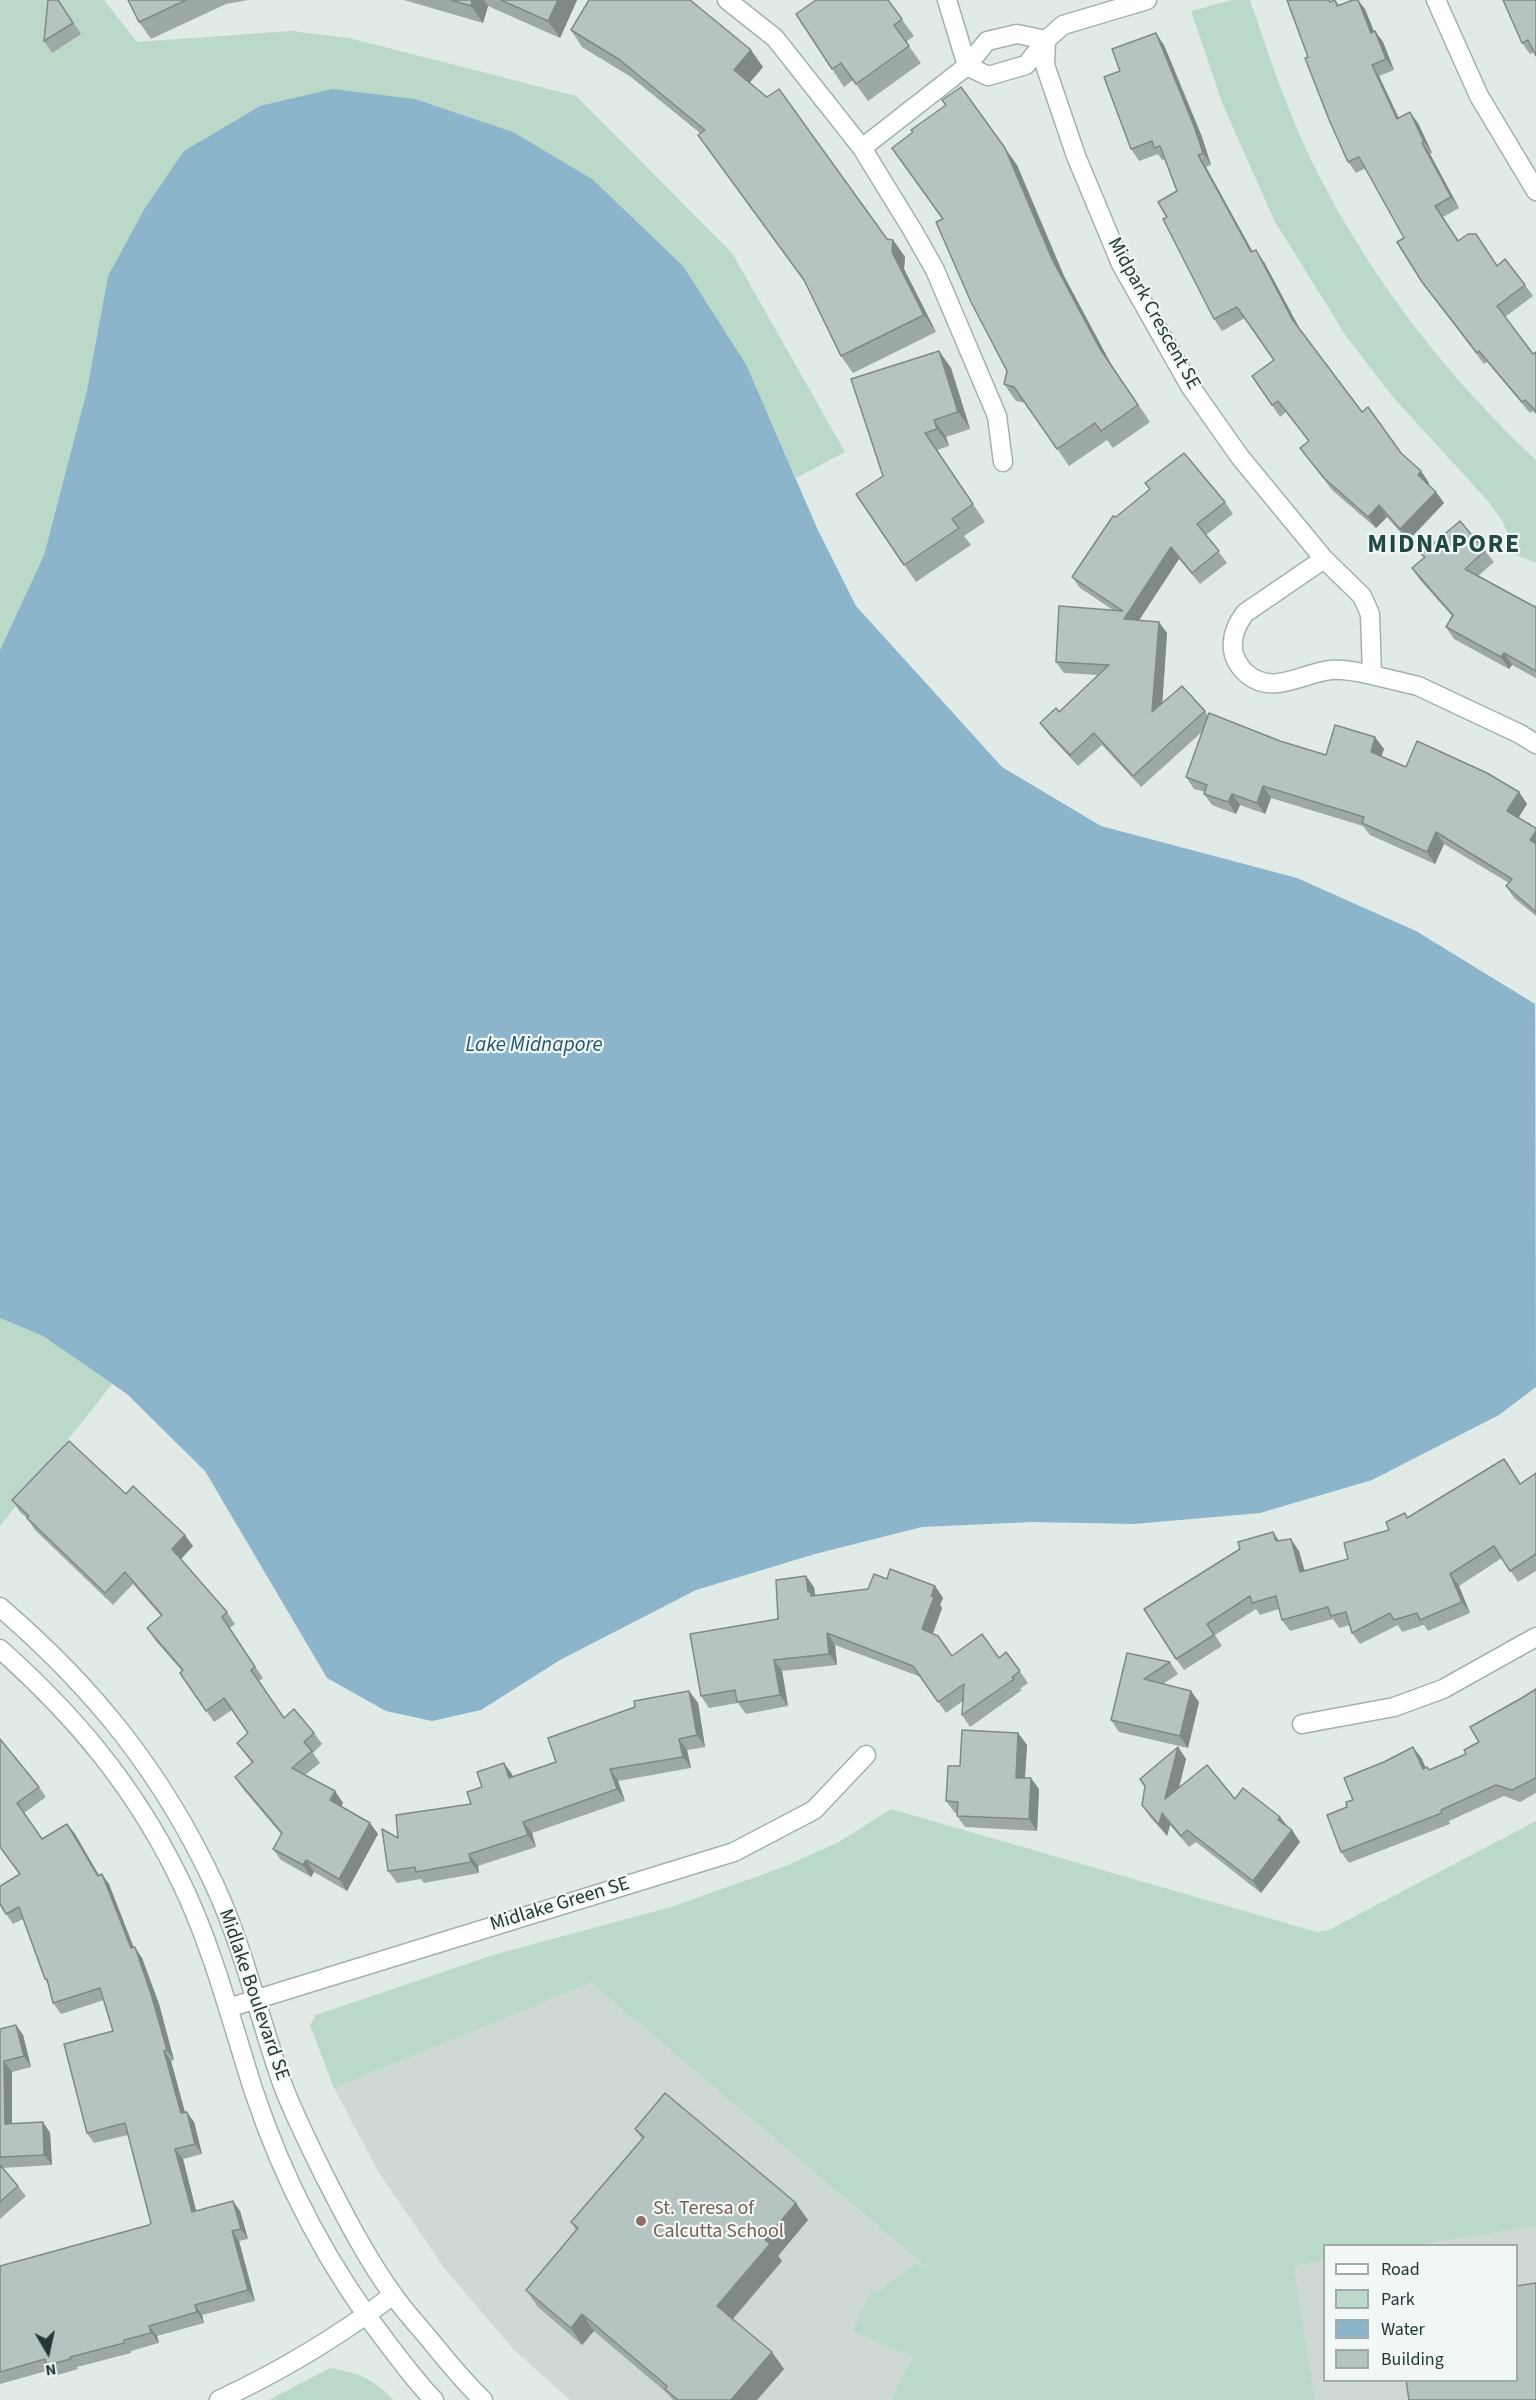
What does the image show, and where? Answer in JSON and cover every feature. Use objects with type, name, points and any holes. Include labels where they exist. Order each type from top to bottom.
[{"type":"street","points":[[727,0],[775,38],[862,148],[935,270],[997,416],[1003,462]]},
{"type":"street","points":[[947,0],[967,66],[988,76],[1026,65],[1046,40],[1063,25],[1146,0]]},
{"type":"street","points":[[1436,0],[1479,96],[1536,191]]},
{"type":"street","points":[[862,148],[967,66],[987,41],[1017,34],[1046,40]]},
{"type":"street","name":"Midpark Crescent SE","points":[[1046,40],[1045,65],[1076,156],[1121,264],[1191,386],[1240,457],[1324,559],[1362,596],[1370,614],[1372,675]]},
{"type":"street","points":[[1324,559],[1245,613],[1237,623],[1232,647],[1236,660],[1250,676],[1259,682],[1281,684],[1330,670],[1352,670],[1418,686],[1520,734],[1536,744]]},
{"type":"street","name":"Midlake Boulevard SE","points":[[0,1607],[38,1640],[89,1692],[141,1757],[169,1799],[216,1888],[256,1999],[283,2085],[310,2146],[352,2230],[393,2295],[460,2378],[483,2400]]},
{"type":"street","points":[[1302,1724],[1394,1707],[1443,1689],[1536,1637]]},
{"type":"street","name":"Midlake Boulevard SE","points":[[0,1649],[45,1690],[76,1724],[132,1796],[178,1876],[210,1952],[253,2090],[286,2177],[331,2262],[366,2316],[434,2400]]},
{"type":"street","name":"Midlake Green SE","points":[[228,2008],[734,1852],[814,1810],[866,1755]]},
{"type":"street","points":[[219,2400],[303,2357],[366,2316],[393,2295]]},
{"type":"shaded area","name":"St. Teresa of Calcutta School","points":[[591,1983],[950,2288],[891,2400],[570,2400],[513,2349],[445,2269],[379,2173],[334,2088]]},
{"type":"shaded area","points":[[1536,2226],[1536,2400],[1315,2400],[1294,2266],[1323,2261],[1323,2382],[1518,2382],[1518,2244],[1424,2244]]},
{"type":"green space","points":[[0,0],[104,0],[137,42],[291,31],[349,38],[576,96],[732,253],[845,452],[796,478],[747,366],[592,179],[512,132],[415,99],[108,276],[87,390],[44,555],[0,650]]},
{"type":"green space","points":[[1232,0],[1250,0],[1298,132],[1340,214],[1388,290],[1443,362],[1504,429],[1536,460],[1536,563],[1516,555],[1503,522],[1488,501],[1393,397],[1346,336],[1274,220],[1223,105],[1191,11]]},
{"type":"green space","points":[[0,1318],[43,1336],[112,1384],[0,1526]]},
{"type":"green space","points":[[891,1809],[1317,1932],[1329,1930],[1536,1821],[1536,2226],[1424,2244],[1323,2244],[1323,2261],[1294,2266],[1315,2400],[891,2400],[913,2357],[853,2331],[871,2290],[878,2292],[915,2264],[927,2268],[591,1983],[334,2088],[310,2025],[316,2015],[493,1955],[671,1907],[781,1868],[839,1842]]},
{"type":"green space","points":[[330,2368],[349,2372],[372,2382],[393,2400],[269,2400]]},
{"type":"water","name":"Lake Midnapore","points":[[332,89],[415,99],[513,132],[592,179],[683,266],[747,366],[817,528],[856,606],[1002,767],[1101,826],[1297,878],[1416,931],[1535,1004],[1536,1387],[1499,1415],[1372,1480],[1260,1513],[1134,1524],[1032,1522],[922,1527],[815,1554],[696,1590],[560,1660],[481,1710],[432,1721],[386,1711],[327,1678],[205,1471],[127,1394],[43,1336],[0,1318],[0,650],[44,555],[87,390],[108,276],[145,208],[184,151],[260,106]]},
{"type":"building","points":[[48,0],[58,0],[73,23],[44,41]]},
{"type":"building","points":[[128,0],[186,0],[139,22]]},
{"type":"building","points":[[451,0],[472,0],[471,6]]},
{"type":"building","points":[[501,0],[558,0],[548,21]]},
{"type":"building","points":[[589,0],[690,0],[751,50],[734,70],[767,97],[779,89],[887,239],[893,240],[892,252],[924,315],[841,356],[804,280],[698,135],[705,130],[620,60],[571,30]]},
{"type":"building","points":[[816,0],[888,0],[902,19],[894,25],[909,46],[856,84],[841,63],[832,69],[796,14]]},
{"type":"building","points":[[1287,0],[1329,0],[1330,2],[1335,0],[1337,6],[1358,0],[1371,33],[1375,31],[1386,59],[1372,65],[1397,119],[1410,112],[1424,142],[1422,143],[1451,197],[1435,206],[1458,241],[1468,234],[1476,234],[1497,266],[1505,259],[1525,285],[1497,306],[1533,354],[1536,352],[1536,411],[1525,400],[1522,402],[1479,351],[1477,353],[1422,282],[1397,242],[1404,238],[1359,157],[1348,162],[1305,58],[1308,57]]},
{"type":"building","points":[[1503,0],[1536,0],[1536,56],[1528,40],[1522,43]]},
{"type":"building","points":[[1156,33],[1194,126],[1203,153],[1198,155],[1251,252],[1256,250],[1292,319],[1362,412],[1368,407],[1401,453],[1421,471],[1418,475],[1436,492],[1400,529],[1379,505],[1368,517],[1324,478],[1300,448],[1309,441],[1278,401],[1272,405],[1252,376],[1274,360],[1237,307],[1214,319],[1163,219],[1167,217],[1158,202],[1177,191],[1160,146],[1154,148],[1152,141],[1131,149],[1104,77],[1120,71],[1112,49]]},
{"type":"building","points":[[961,87],[1005,148],[1052,259],[1100,349],[1138,405],[1101,431],[1095,423],[1057,449],[1014,387],[1004,384],[1007,371],[971,302],[936,222],[943,219],[892,148],[913,132],[911,130],[946,105],[942,100]]},
{"type":"building","points":[[939,351],[958,412],[934,420],[937,429],[925,433],[973,504],[952,519],[959,528],[904,565],[856,494],[883,476],[851,379]]},
{"type":"building","points":[[1184,453],[1225,502],[1197,524],[1219,551],[1192,573],[1171,547],[1124,619],[1159,622],[1152,712],[1182,686],[1205,711],[1133,776],[1094,733],[1070,755],[1040,723],[1056,708],[1059,712],[1109,665],[1056,662],[1059,606],[1123,611],[1072,577],[1113,516],[1116,517],[1150,489],[1145,483]]},
{"type":"building","points":[[1460,521],[1485,551],[1465,569],[1536,606],[1536,671],[1504,653],[1501,657],[1446,627],[1453,615],[1412,568],[1425,557],[1421,554]]},
{"type":"building","points":[[1209,713],[1280,741],[1326,755],[1335,725],[1375,737],[1371,752],[1406,767],[1417,741],[1487,773],[1519,792],[1507,811],[1536,828],[1530,840],[1536,844],[1536,912],[1506,886],[1512,879],[1436,832],[1427,852],[1362,823],[1364,817],[1263,786],[1257,803],[1232,794],[1228,802],[1204,794],[1207,785],[1186,777]]},
{"type":"building","points":[[69,1441],[126,1494],[133,1486],[185,1535],[172,1549],[227,1612],[222,1617],[255,1667],[251,1670],[284,1718],[294,1709],[314,1733],[304,1742],[312,1751],[292,1768],[335,1791],[330,1800],[370,1823],[339,1879],[306,1860],[303,1865],[273,1849],[282,1833],[235,1777],[253,1762],[237,1743],[248,1733],[224,1698],[206,1711],[180,1673],[183,1670],[147,1628],[162,1615],[125,1572],[105,1593],[27,1518],[29,1516],[12,1500]]},
{"type":"building","points":[[1504,1459],[1520,1484],[1536,1473],[1536,1554],[1510,1571],[1494,1546],[1450,1574],[1462,1602],[1420,1620],[1417,1613],[1394,1620],[1390,1613],[1352,1633],[1346,1612],[1331,1616],[1328,1607],[1282,1620],[1276,1596],[1252,1603],[1250,1596],[1207,1624],[1214,1635],[1176,1659],[1144,1609],[1240,1549],[1238,1542],[1273,1532],[1276,1541],[1291,1539],[1300,1572],[1348,1559],[1344,1543],[1389,1530],[1386,1522],[1405,1513],[1407,1518]]},
{"type":"building","points":[[890,1569],[935,1586],[931,1596],[934,1597],[922,1629],[938,1636],[952,1656],[982,1634],[999,1658],[1006,1652],[1020,1671],[1012,1677],[1014,1679],[962,1715],[964,1684],[938,1702],[913,1666],[827,1633],[829,1654],[774,1660],[780,1695],[737,1702],[735,1690],[701,1696],[690,1634],[778,1619],[776,1580],[806,1576],[808,1592],[811,1592],[811,1596],[868,1589],[874,1574],[887,1579]]},
{"type":"building","points":[[1127,1653],[1170,1662],[1144,1679],[1191,1691],[1180,1736],[1111,1720]]},
{"type":"building","points":[[1536,1689],[1536,1778],[1512,1790],[1496,1785],[1441,1810],[1442,1813],[1341,1852],[1327,1815],[1347,1807],[1346,1802],[1353,1800],[1344,1778],[1413,1747],[1423,1769],[1427,1767],[1429,1770],[1466,1754],[1464,1750],[1479,1742],[1470,1727]]},
{"type":"building","points":[[689,1691],[697,1735],[679,1739],[683,1757],[610,1769],[617,1789],[523,1822],[528,1835],[469,1854],[471,1862],[416,1872],[415,1867],[388,1871],[382,1829],[398,1838],[396,1815],[471,1804],[467,1792],[482,1787],[477,1772],[504,1763],[509,1778],[556,1762],[548,1738],[635,1707],[634,1701]]},
{"type":"building","points":[[962,1730],[1018,1733],[1016,1778],[1031,1778],[1029,1819],[957,1816],[958,1802],[946,1801],[948,1766],[960,1766]]},
{"type":"building","points":[[0,1739],[39,1787],[17,1803],[42,1839],[67,1824],[98,1876],[102,1874],[131,1948],[135,1947],[167,2050],[164,2051],[181,2113],[187,2112],[195,2144],[175,2149],[192,2212],[233,2201],[241,2229],[232,2231],[248,2290],[195,2305],[197,2312],[149,2326],[151,2333],[124,2340],[124,2343],[47,2365],[45,2359],[0,2372],[0,2266],[151,2223],[125,2123],[87,2133],[64,2044],[113,2031],[100,1988],[53,2003],[47,1979],[45,1979],[19,1907],[6,1914],[0,1904],[0,1886],[20,1874],[0,1847]]},
{"type":"building","points":[[1178,1747],[1165,1799],[1207,1765],[1235,1799],[1243,1788],[1280,1817],[1278,1820],[1292,1830],[1253,1881],[1187,1830],[1181,1836],[1162,1813],[1159,1825],[1142,1805],[1145,1786],[1140,1779]]},
{"type":"building","points":[[16,2025],[24,2056],[4,2061],[5,2124],[43,2122],[44,2155],[0,2157],[0,2029]]},
{"type":"building","points":[[665,2093],[796,2203],[765,2240],[770,2244],[717,2306],[772,2352],[731,2400],[678,2400],[665,2389],[667,2386],[582,2314],[571,2328],[526,2290],[578,2228],[571,2222],[644,2137],[635,2129]]},
{"type":"building","points":[[0,2165],[18,2186],[0,2202]]},
{"type":"building","points":[[1536,2283],[1536,2400],[1409,2400],[1406,2382],[1518,2382],[1518,2286]]},
{"type":"place","name":"St. Teresa of Calcutta School","points":[[641,2221]]},
{"type":"district","name":"MIDNAPORE","points":[[1444,546]]}]
